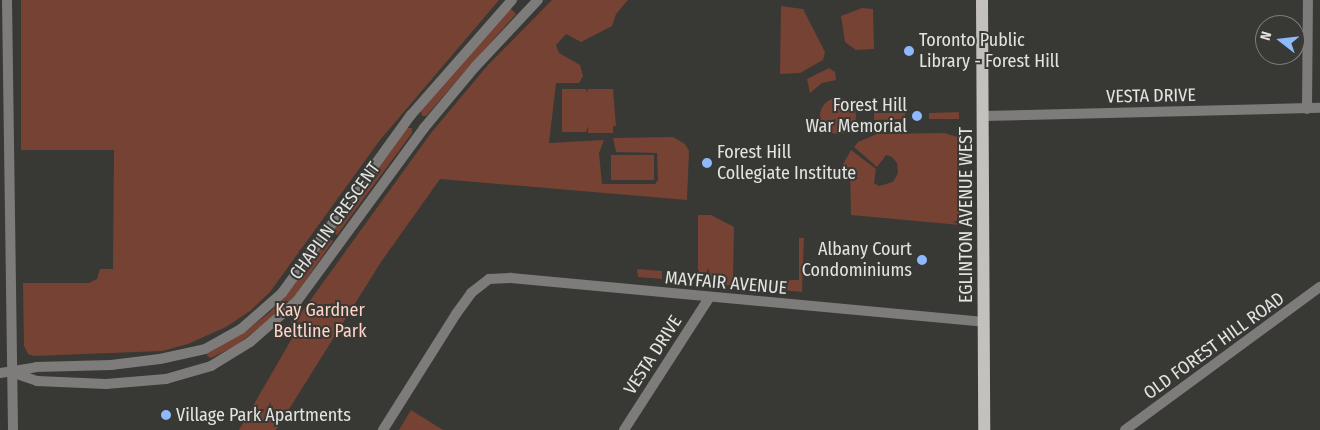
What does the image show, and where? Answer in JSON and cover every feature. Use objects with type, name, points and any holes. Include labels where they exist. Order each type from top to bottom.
[{"type":"main road","name":"EGLINTON AVENUE WEST","points":[[982,0],[984,430]]},
{"type":"street","points":[[7,0],[13,430]]},
{"type":"street","name":"CHAPLIN CRESCENT","points":[[0,373],[36,367],[111,365],[160,359],[205,349],[241,329],[282,293],[411,116],[512,0]]},
{"type":"street","name":"CHAPLIN CRESCENT","points":[[11,372],[37,381],[106,384],[166,379],[211,366],[268,329],[297,301],[424,128],[475,67],[538,0]]},
{"type":"street","points":[[1307,109],[1308,0]]},
{"type":"street","name":"VESTA DRIVE","points":[[983,116],[1320,108]]},
{"type":"street","points":[[411,116],[424,128]]},
{"type":"street","name":"MAYFAIR AVENUE","points":[[383,430],[471,294],[489,279],[501,278],[984,322]]},
{"type":"street","name":"OLD FOREST HILL ROAD","points":[[1125,430],[1320,288]]},
{"type":"street","name":"VESTA DRIVE","points":[[624,430],[709,298]]},
{"type":"green space","points":[[21,0],[499,0],[380,140],[270,292],[250,311],[226,327],[188,344],[162,351],[34,356],[28,354],[24,346],[23,283],[89,283],[97,279],[100,269],[113,269],[114,150],[21,150]]},
{"type":"green space","name":"Kay Gardner Beltline Park","points":[[552,0],[628,0],[616,14],[612,26],[581,42],[566,34],[556,45],[559,53],[580,65],[583,76],[579,83],[556,83],[549,143],[604,140],[599,153],[602,184],[655,184],[658,180],[657,153],[616,152],[613,138],[673,137],[685,144],[689,151],[687,200],[440,179],[381,262],[276,430],[239,430],[298,328],[290,322],[301,313],[431,133],[488,65]]},
{"type":"green space","points":[[781,6],[803,9],[825,52],[823,60],[800,73],[780,74]]},
{"type":"green space","points":[[510,8],[516,14],[426,116],[422,116],[421,111]]},
{"type":"green space","points":[[862,8],[873,9],[874,49],[856,50],[845,42],[841,16]]},
{"type":"green space","points":[[829,68],[835,72],[836,80],[822,83],[810,93],[807,79]]},
{"type":"green space","points":[[562,89],[586,89],[587,93],[588,89],[613,89],[616,126],[613,126],[613,133],[588,133],[588,126],[586,132],[562,132]]},
{"type":"green space","points":[[838,98],[845,99],[851,103],[855,109],[855,123],[851,129],[845,133],[838,134],[831,133],[825,129],[821,123],[820,116],[821,109],[825,103],[831,99]]},
{"type":"green space","points":[[959,112],[959,119],[929,119],[929,113]]},
{"type":"green space","points":[[874,113],[905,113],[905,119],[874,120]]},
{"type":"green space","points":[[407,128],[412,128],[412,133],[337,235],[332,232]]},
{"type":"green space","points":[[944,133],[958,137],[960,225],[851,215],[850,168],[841,168],[851,150],[876,169],[874,183],[879,186],[893,182],[898,173],[897,163],[892,157],[886,155],[877,167],[854,147],[858,142],[877,134]]},
{"type":"green space","points":[[611,155],[654,155],[654,180],[611,180]]},
{"type":"green space","points":[[698,215],[711,215],[734,227],[733,281],[799,280],[799,238],[804,238],[802,292],[703,283],[698,269]]},
{"type":"green space","points":[[328,237],[333,241],[294,297],[275,316],[235,346],[211,358],[207,356],[208,352],[242,334],[270,312],[288,293]]},
{"type":"green space","points":[[637,269],[662,271],[662,279],[638,277]]},
{"type":"green space","points":[[411,410],[443,430],[399,430]]},
{"type":"place","name":"Toronto Public Library - Forest Hill","points":[[909,51]]},
{"type":"place","name":"Forest Hill War Memorial","points":[[917,116]]},
{"type":"place","name":"Forest Hill Collegiate Institute","points":[[707,163]]},
{"type":"place","name":"Albany Court Condominiums","points":[[922,260]]},
{"type":"place","name":"Village Park Apartments","points":[[166,415]]}]
